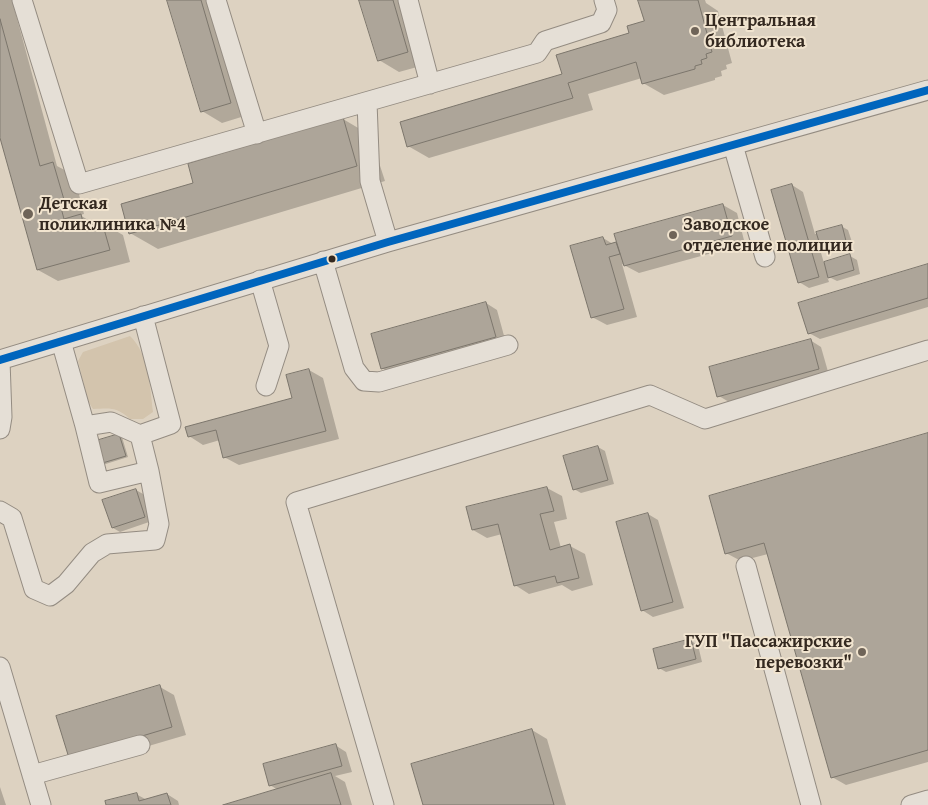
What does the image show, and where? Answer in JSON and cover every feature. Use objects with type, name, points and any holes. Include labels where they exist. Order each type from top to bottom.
[{"type":"street","points":[[22,0],[79,184],[538,53],[545,41],[601,23],[607,10],[604,0]]},
{"type":"street","points":[[216,0],[257,134]]},
{"type":"street","points":[[408,0],[430,84]]},
{"type":"street","points":[[0,429],[2,417],[0,360],[388,242],[928,90]]},
{"type":"street","points":[[367,102],[370,181],[388,242]]},
{"type":"street","points":[[733,145],[765,257]]},
{"type":"street","points":[[323,261],[354,368],[364,381],[379,382],[508,346]]},
{"type":"street","points":[[260,280],[279,346],[266,386]]},
{"type":"street","points":[[85,426],[112,422],[140,435],[171,424],[143,316]]},
{"type":"street","points":[[61,341],[99,483],[149,471]]},
{"type":"street","points":[[384,805],[296,502],[650,395],[704,419],[928,350]]},
{"type":"street","points":[[0,511],[12,518],[34,589],[50,596],[66,584],[92,553],[107,544],[155,540],[159,524],[140,435]]},
{"type":"street","points":[[746,566],[810,805]]},
{"type":"street","points":[[0,667],[41,805]]},
{"type":"street","points":[[32,775],[140,744]]},
{"type":"street","points":[[911,805],[928,800]]},
{"type":"shaded area","points":[[130,336],[141,352],[148,371],[153,412],[143,419],[130,419],[113,409],[93,409],[88,401],[78,361],[83,352]]},
{"type":"building","points":[[167,0],[201,0],[231,103],[201,112]]},
{"type":"building","points":[[359,0],[393,0],[408,52],[378,61]]},
{"type":"building","points":[[638,0],[698,0],[712,52],[706,54],[707,58],[701,60],[702,64],[695,66],[695,69],[642,84],[636,62],[568,83],[573,98],[407,147],[400,122],[562,74],[556,55],[629,33],[627,26],[644,21]]},
{"type":"building","points":[[0,19],[40,166],[53,162],[65,203],[60,204],[64,219],[81,214],[84,227],[102,222],[110,250],[37,270],[0,138]]},
{"type":"building","points":[[343,117],[357,166],[129,234],[121,204],[193,183],[188,164]]},
{"type":"building","points":[[792,184],[819,277],[798,283],[771,190]]},
{"type":"building","name":"Заводское отделение полиции","points":[[723,204],[732,236],[624,266],[614,234]]},
{"type":"building","points":[[842,225],[846,241],[821,248],[816,232]]},
{"type":"building","points":[[603,237],[606,245],[616,242],[620,254],[609,257],[624,309],[591,318],[570,246]]},
{"type":"building","points":[[850,254],[854,270],[828,278],[824,262]]},
{"type":"building","points":[[928,264],[928,298],[808,334],[798,303]]},
{"type":"building","points":[[486,302],[496,337],[381,369],[371,334]]},
{"type":"building","points":[[811,339],[819,369],[717,397],[709,367]]},
{"type":"building","points":[[309,369],[326,431],[223,458],[216,430],[188,437],[185,427],[292,398],[286,375]]},
{"type":"building","name":"ГУП \"Пассажирские перевозки\"","points":[[928,433],[928,750],[831,778],[764,543],[725,554],[709,496]]},
{"type":"building","points":[[119,434],[126,456],[89,467],[82,445]]},
{"type":"building","points":[[598,446],[608,480],[573,490],[563,456]]},
{"type":"building","points":[[547,487],[554,511],[540,514],[550,550],[570,544],[579,578],[557,583],[555,576],[514,586],[498,524],[472,530],[466,507]]},
{"type":"building","points":[[136,489],[145,517],[112,528],[102,500]]},
{"type":"building","points":[[648,513],[673,602],[641,611],[616,522]]},
{"type":"building","points":[[691,639],[696,659],[658,669],[653,649]]},
{"type":"building","points":[[160,685],[172,727],[69,758],[56,716]]},
{"type":"building","points":[[532,729],[554,805],[423,805],[411,764]]},
{"type":"building","points":[[336,744],[342,766],[269,786],[263,764]]},
{"type":"building","points":[[331,773],[341,805],[223,805]]},
{"type":"building","points":[[137,793],[139,801],[167,793],[171,805],[106,805],[105,801]]},
{"type":"transit line","points":[[0,360],[388,242],[928,90]]},
{"type":"place","name":"Центральная библиотека","points":[[695,31]]},
{"type":"place","name":"Детская поликлиника №4","points":[[28,214]]},
{"type":"place","name":"Заводское отделение полиции","points":[[673,235]]},
{"type":"place","name":"ГУП \"Пассажирские перевозки\"","points":[[862,652]]}]
